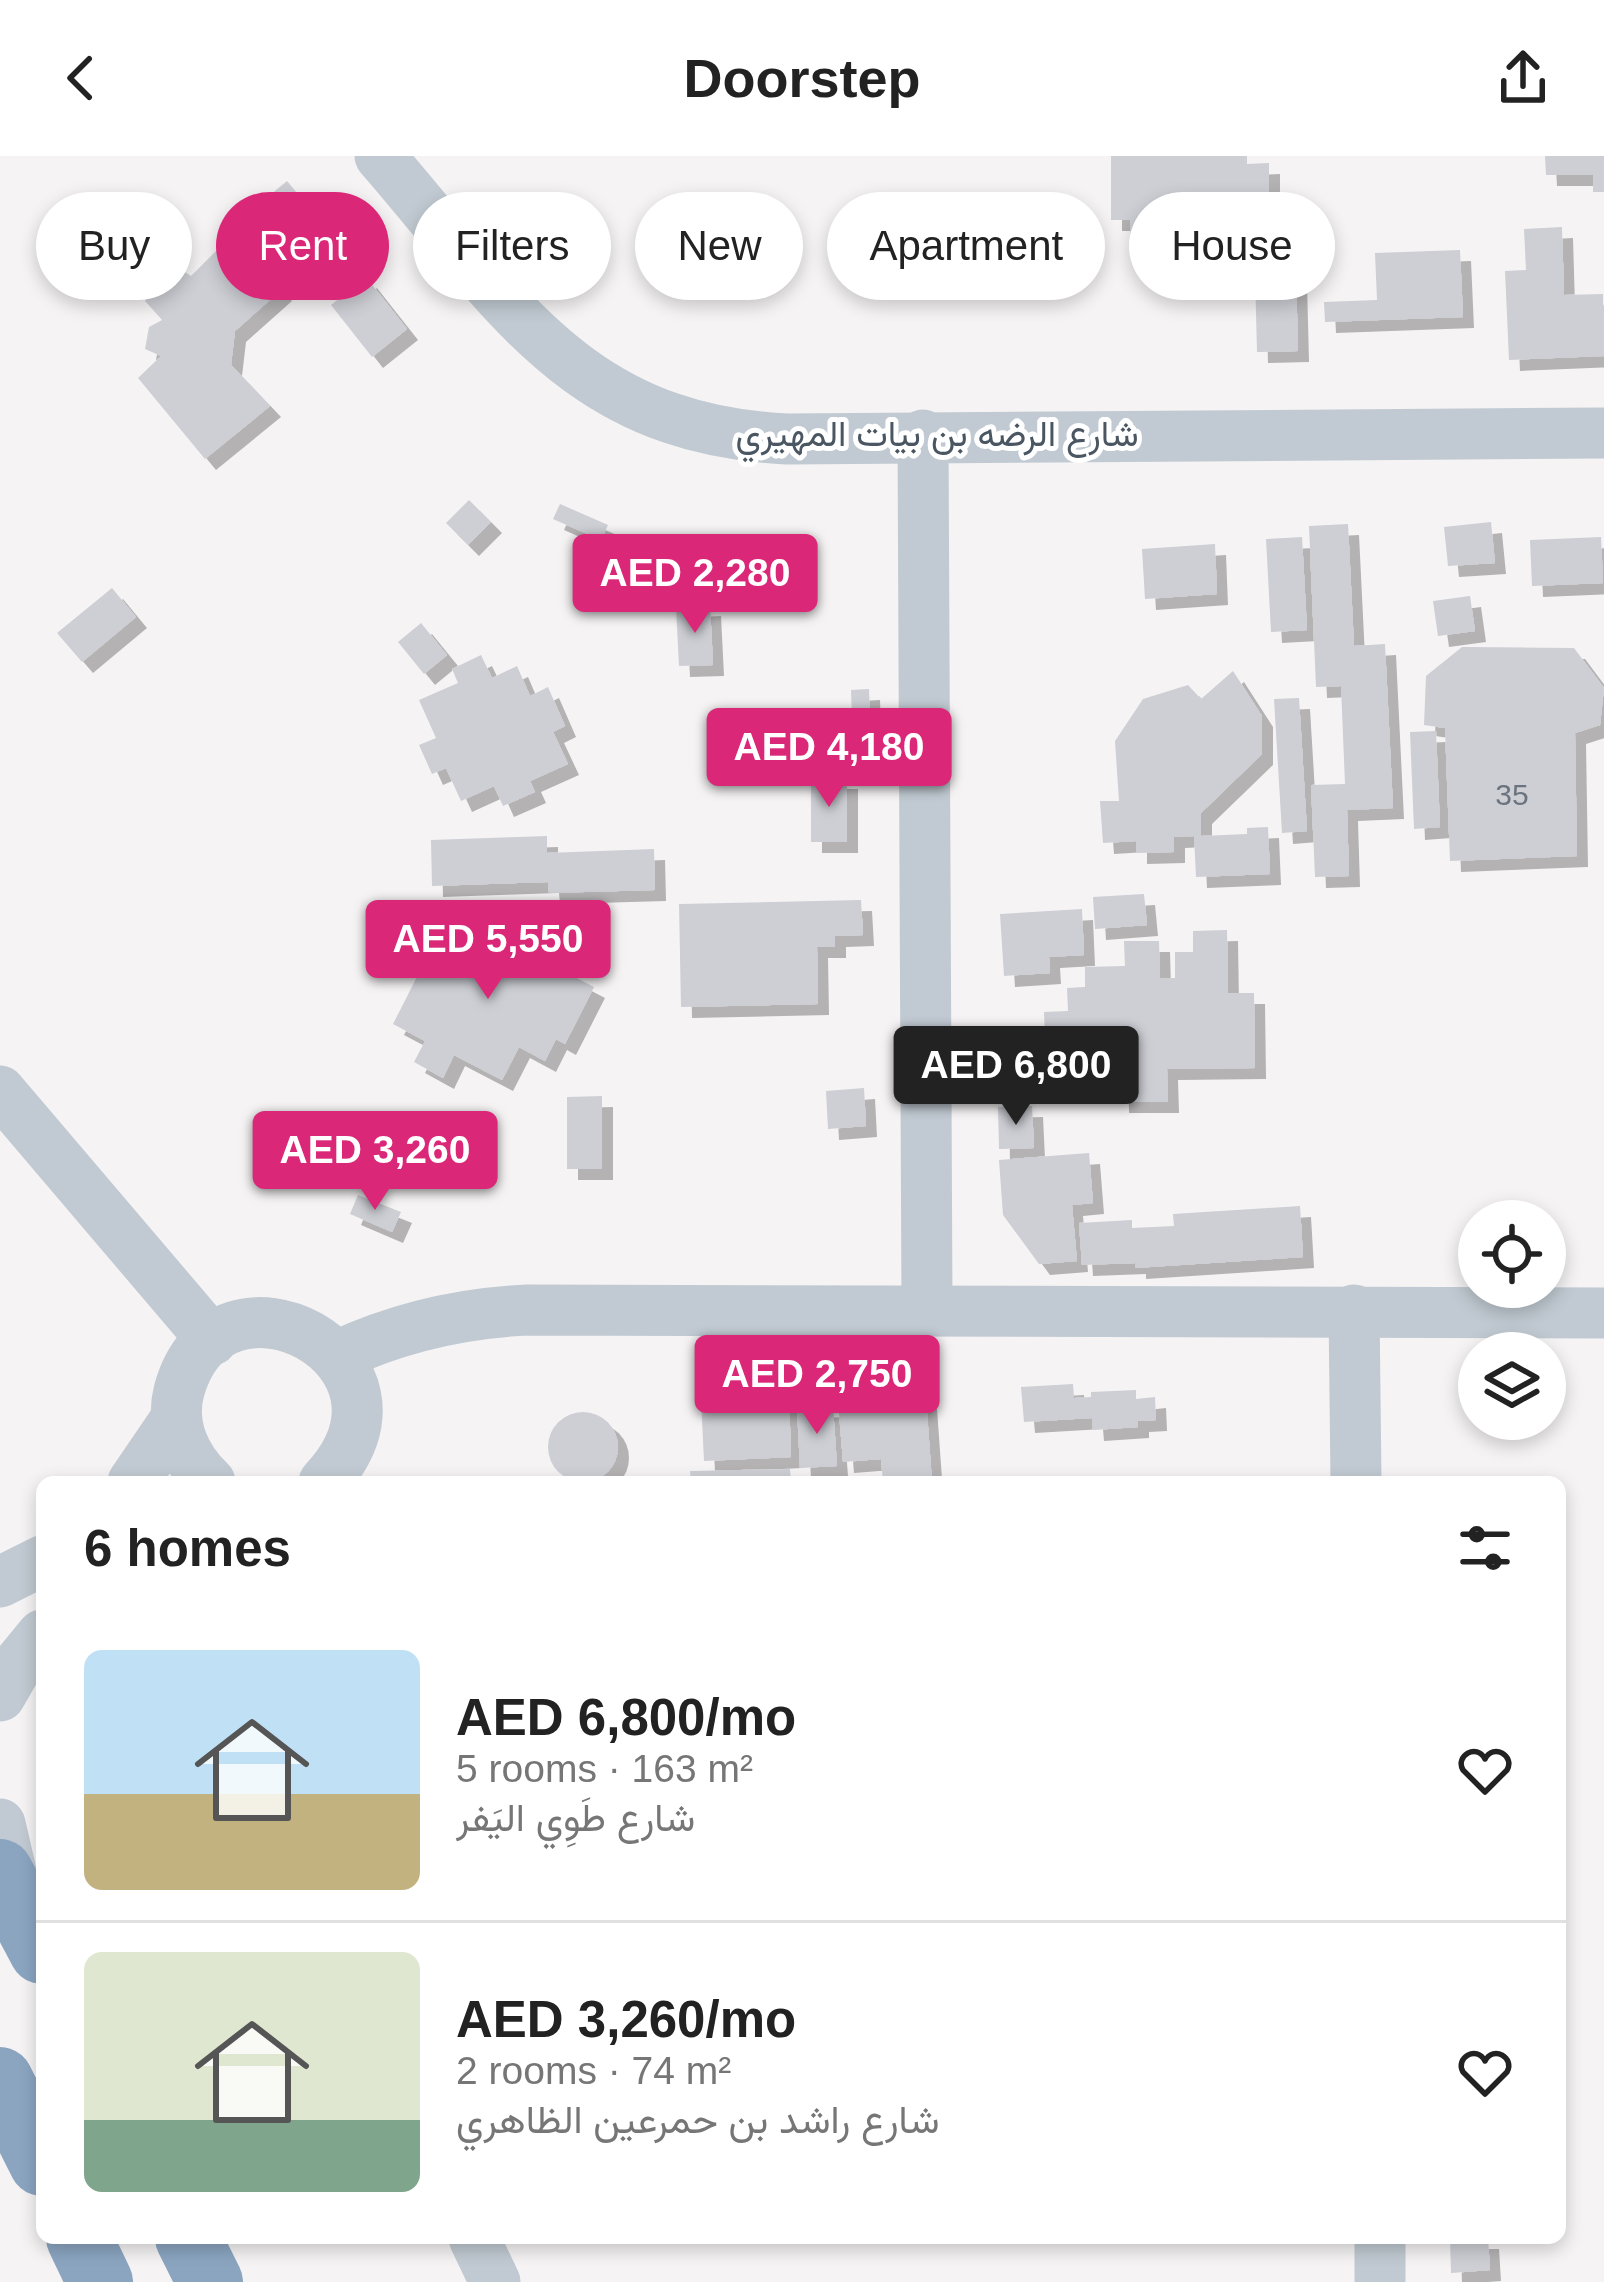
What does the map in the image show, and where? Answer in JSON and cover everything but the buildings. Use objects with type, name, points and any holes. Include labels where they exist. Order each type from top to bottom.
[{"type":"highway","points":[[0,2080],[36,2151]]},
{"type":"highway","points":[[82,2244],[100,2282]]},
{"type":"highway","points":[[191,2244],[210,2282]]},
{"type":"street","name":"شارع الرضه بن بيات المهيري","points":[[380,156],[563,361],[632,404],[688,425],[748,437],[1604,433]]},
{"type":"street","points":[[923,435],[927,1310]]},
{"type":"street","points":[[0,1091],[212,1340]]},
{"type":"street","points":[[1354,1310],[1355,1476]]},
{"type":"street","points":[[337,1356],[411,1327],[488,1312],[1604,1313]]},
{"type":"street","points":[[204,1476],[182,1446],[177,1396],[184,1375],[212,1340],[250,1324],[291,1325],[316,1337],[337,1356],[349,1376],[356,1398],[356,1422],[340,1466],[330,1476]]},
{"type":"street","points":[[138,1476],[176,1419]]},
{"type":"street","points":[[0,1582],[36,1564]]},
{"type":"street","points":[[0,1696],[36,1642]]},
{"type":"street","points":[[0,1824],[20,1910]]},
{"type":"street","points":[[477,2244],[495,2282]]},
{"type":"street","points":[[1380,2244],[1380,2282]]}]
